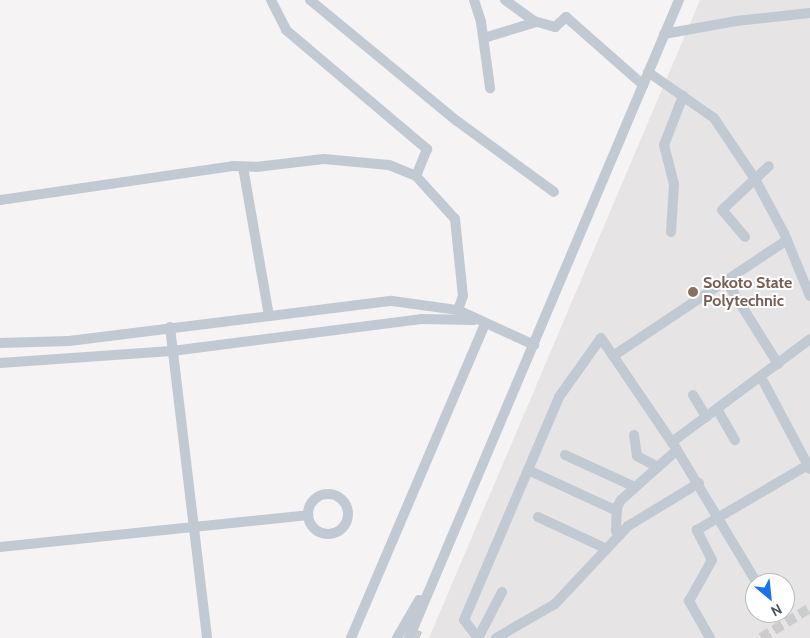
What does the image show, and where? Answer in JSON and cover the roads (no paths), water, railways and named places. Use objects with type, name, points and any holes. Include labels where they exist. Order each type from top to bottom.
[{"type":"street","points":[[271,0],[286,30],[427,149],[416,176]]},
{"type":"street","points":[[310,0],[456,121],[554,192]]},
{"type":"street","points":[[474,0],[484,38],[490,88]]},
{"type":"street","points":[[505,0],[536,22],[555,27],[566,17],[643,86]]},
{"type":"street","points":[[410,638],[438,566],[534,345],[679,0]]},
{"type":"street","points":[[664,34],[736,21],[810,13]]},
{"type":"street","points":[[484,38],[536,22]]},
{"type":"street","points":[[648,72],[714,118],[755,179],[787,240],[810,296]]},
{"type":"street","points":[[672,232],[674,184],[664,146],[683,96]]},
{"type":"street","points":[[0,200],[244,167],[324,159],[363,160],[416,176],[455,219],[463,296],[458,310]]},
{"type":"street","points":[[745,237],[722,210],[769,166]]},
{"type":"street","points":[[244,167],[269,316]]},
{"type":"street","points":[[613,356],[787,240]]},
{"type":"street","points":[[726,281],[778,364]]},
{"type":"street","points":[[0,344],[69,341],[392,301],[458,310],[534,345]]},
{"type":"street","points":[[0,363],[172,351],[420,318],[482,322]]},
{"type":"street","points":[[351,638],[482,322]]},
{"type":"street","points":[[170,327],[206,638]]},
{"type":"street","points":[[502,592],[477,638],[464,620],[559,397],[601,338],[699,483],[751,573]]},
{"type":"street","points":[[620,535],[616,531],[617,511],[621,500],[658,467],[675,446],[706,417],[810,339]]},
{"type":"street","points":[[710,638],[689,601],[712,560],[697,530],[809,467],[761,377]]},
{"type":"street","points":[[693,396],[706,417]]},
{"type":"street","points":[[717,409],[735,440]]},
{"type":"street","points":[[634,435],[637,456],[658,467]]},
{"type":"street","points":[[565,455],[635,487]]},
{"type":"street","points":[[528,470],[617,511]]},
{"type":"street","points":[[496,638],[555,604],[628,526],[699,483]]},
{"type":"street","points":[[0,547],[194,529],[308,515]]},
{"type":"street","points":[[538,517],[607,549]]},
{"type":"street","points":[[397,638],[438,566]]},
{"type":"tunnel","points":[[761,638],[810,608]]},
{"type":"tunnel","points":[[411,633],[424,638]]},
{"type":"place","name":"Sokoto State Polytechnic","points":[[693,292]]}]
